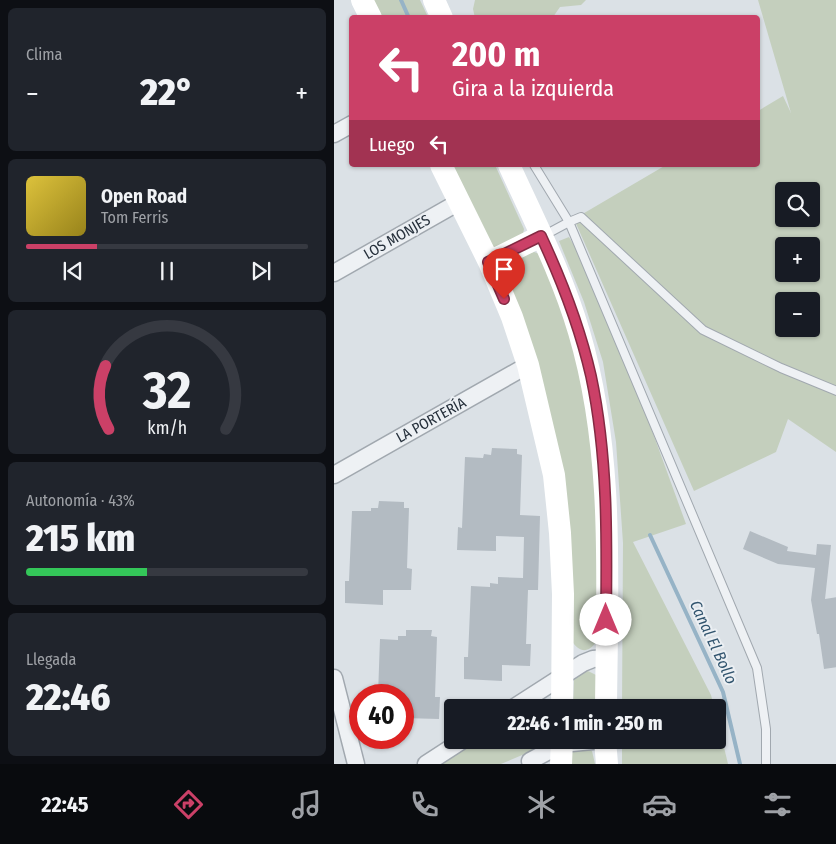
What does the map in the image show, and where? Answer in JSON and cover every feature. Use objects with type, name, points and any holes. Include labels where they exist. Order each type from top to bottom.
[{"type":"street","points":[[362,0],[370,15]]},
{"type":"street","points":[[434,0],[441,15]]},
{"type":"street","points":[[334,134],[349,126]]},
{"type":"street","points":[[442,167],[488,262],[512,317],[528,365],[555,484],[563,594],[562,699]]},
{"type":"street","points":[[510,167],[558,273],[579,332],[591,377],[603,460],[606,523],[606,699]]},
{"type":"street","name":"LOS MONJES","points":[[334,273],[459,202]]},
{"type":"street","points":[[488,262],[541,236]]},
{"type":"street","name":"LA PORTERÍA","points":[[334,475],[528,365]]},
{"type":"street","points":[[527,699],[583,663],[593,659],[606,658]]},
{"type":"street","points":[[334,678],[356,764]]},
{"type":"street","points":[[426,764],[449,749]]},
{"type":"street","points":[[530,761],[562,749]]},
{"type":"street","points":[[605,749],[607,764]]},
{"type":"lane","points":[[535,167],[570,222],[757,668],[766,729],[766,764]]},
{"type":"lane","points":[[541,236],[581,217],[703,330],[781,368],[836,391]]},
{"type":"green space","points":[[373,0],[420,0],[427,15],[380,15]]},
{"type":"green space","points":[[475,0],[586,0],[581,5],[560,7],[554,15],[474,15],[473,9]]},
{"type":"green space","points":[[758,0],[836,0],[836,452],[788,419],[776,452],[694,491],[574,219],[663,167],[760,167],[760,110],[783,96],[791,113]]},
{"type":"green space","points":[[451,167],[496,167],[524,229],[522,239],[488,249]]},
{"type":"green space","points":[[569,237],[602,293],[686,524],[633,542],[712,699],[622,699],[623,543],[616,442],[603,362],[584,302],[559,241]]},
{"type":"green space","points":[[534,252],[540,254],[563,310],[589,408],[599,522],[596,642],[587,650],[578,648],[572,641],[570,562],[505,273],[508,264],[512,261]]},
{"type":"green space","points":[[588,671],[596,675],[598,699],[573,699],[574,679]]},
{"type":"green space","points":[[461,749],[537,749],[501,764],[438,764]]},
{"type":"green space","points":[[574,749],[587,749],[592,751],[595,764],[568,764],[568,756]]},
{"type":"green space","points":[[622,749],[724,749],[728,764],[622,764]]},
{"type":"building","points":[[492,448],[517,449],[517,454],[522,455],[520,515],[540,516],[538,590],[528,590],[526,644],[531,644],[530,666],[502,665],[502,681],[464,679],[464,657],[468,657],[471,586],[490,587],[490,583],[498,584],[498,577],[523,578],[524,537],[496,536],[496,551],[457,550],[458,527],[462,528],[465,457],[483,458],[484,454],[491,455]]},
{"type":"building","points":[[379,501],[404,502],[404,508],[409,508],[407,568],[412,569],[411,590],[383,590],[383,605],[345,603],[345,581],[349,581],[352,511],[371,511],[371,508],[378,508]]},
{"type":"building","points":[[750,531],[788,547],[787,551],[816,555],[817,544],[831,545],[825,599],[837,597],[837,667],[824,669],[819,634],[817,634],[811,600],[815,568],[778,564],[743,549]]},
{"type":"building","points":[[406,630],[432,630],[431,636],[437,637],[435,697],[440,697],[439,719],[414,718],[414,684],[378,684],[380,639],[398,640],[398,636],[406,636]]},
{"type":"waterway","name":"Canal El Bollo","points":[[401,0],[408,15]]},
{"type":"waterway","name":"Canal El Bollo","points":[[650,535],[723,692],[740,764]]},
{"type":"route","points":[[504,299],[488,262],[541,236],[558,273],[579,332],[591,377],[603,460],[606,523],[606,620]]}]
